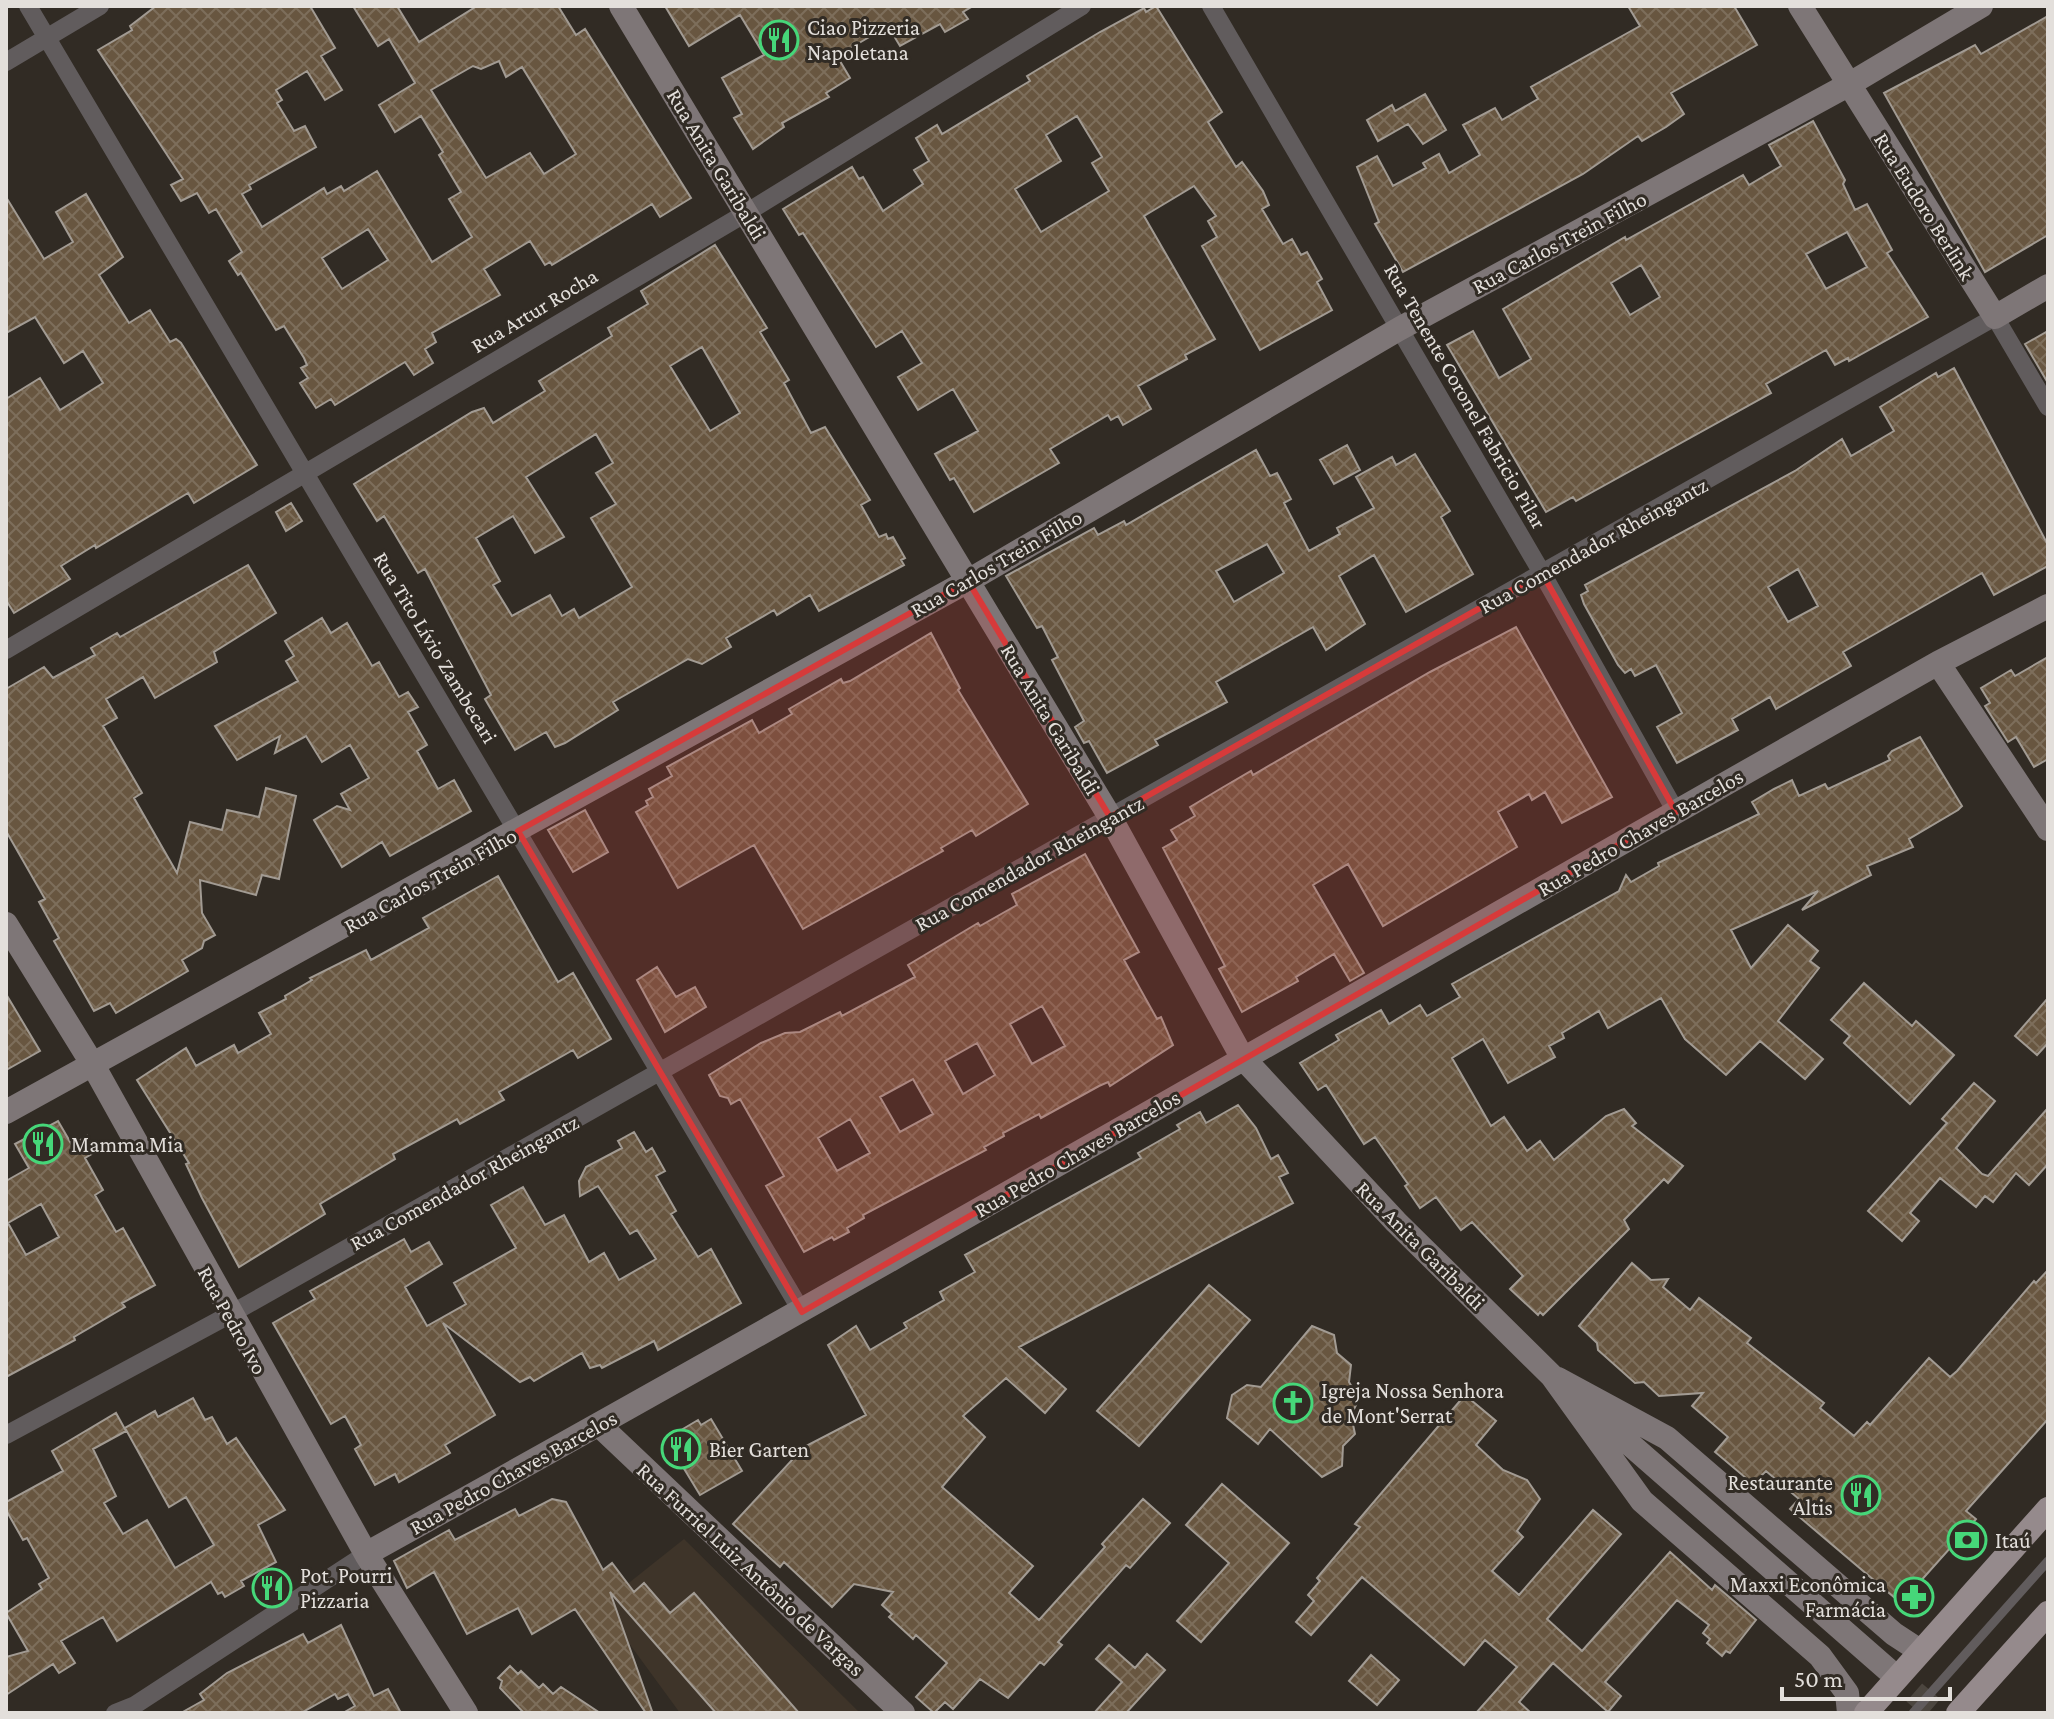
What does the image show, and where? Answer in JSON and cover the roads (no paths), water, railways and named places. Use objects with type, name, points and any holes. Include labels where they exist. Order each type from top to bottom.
[{"type":"main road","points":[[1866,1713],[2048,1509]]},
{"type":"main road","points":[[1963,1711],[2048,1613]]},
{"type":"street","name":"Rua Tito Lívio Zambecari","points":[[28,6],[802,1312]]},
{"type":"street","points":[[6,62],[100,6]]},
{"type":"street","name":"Rua Anita Garibaldi","points":[[621,6],[1110,817],[1242,1057],[1396,1222],[1552,1376],[1642,1501],[1820,1656],[1847,1693],[1849,1713]]},
{"type":"street","name":"Rua Artur Rocha","points":[[6,650],[746,213],[1082,6]]},
{"type":"street","name":"Rua Tenente Coronel Fabricio Pilar","points":[[1211,6],[1542,573],[1676,812]]},
{"type":"street","name":"Rua Eudoro Berlink","points":[[1800,6],[2048,407]]},
{"type":"street","name":"Rua Carlos Trein Filho","points":[[6,1112],[968,581],[1399,329],[1848,85],[1981,6]]},
{"type":"street","name":"Rua Comendador Rheingantz","points":[[6,1435],[229,1315],[2048,286]]},
{"type":"street","name":"Rua Pedro Chaves Barcelos","points":[[115,1713],[135,1705],[366,1554],[802,1312],[1242,1057],[1938,663],[2048,606]]},
{"type":"street","points":[[1938,663],[2048,829]]},
{"type":"street","name":"Rua Pedro Ivo","points":[[6,924],[93,1065],[229,1315],[366,1554],[466,1713]]},
{"type":"street","points":[[1552,1376],[1887,1669]]},
{"type":"street","name":"Rua Anita Garibaldi","points":[[1552,1376],[1667,1438],[1894,1634],[1920,1651]]},
{"type":"street","name":"Rua Furriel Luiz Antônio de Vargas","points":[[599,1425],[903,1713]]},
{"type":"lane","points":[[1913,1713],[2048,1561]]},
{"type":"tunnel","points":[[1887,1669],[1938,1713]]},
{"type":"place","name":"Ciao Pizzeria Napoletana","points":[[779,40]]},
{"type":"place","name":"Mamma Mia","points":[[43,1144]]},
{"type":"place","name":"Igreja Nossa Senhora de Mont'Serrat","points":[[1293,1403]]},
{"type":"place","name":"Bier Garten","points":[[681,1449]]},
{"type":"place","name":"Restaurante Altis","points":[[1861,1495]]},
{"type":"place","name":"Itaú","points":[[1967,1540]]},
{"type":"place","name":"Pot. Pourri Pizzaria","points":[[272,1588]]},
{"type":"place","name":"Maxxi Econômica Farmácia","points":[[1914,1597]]}]
